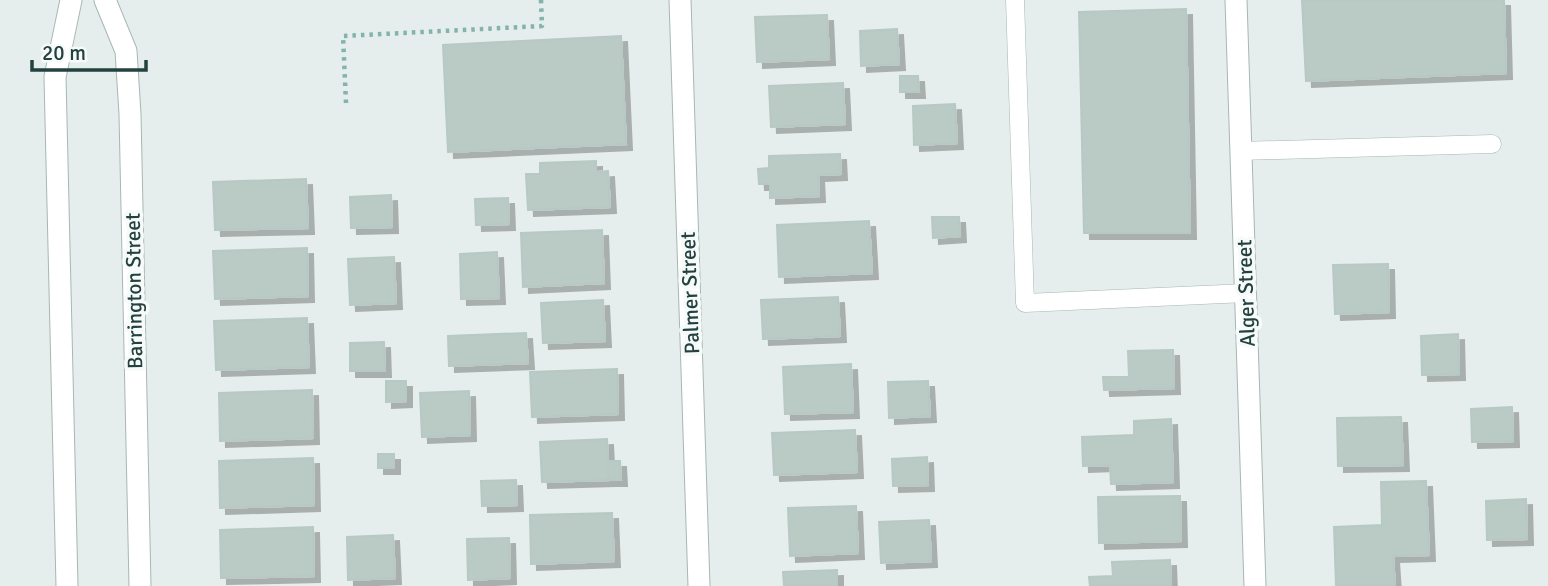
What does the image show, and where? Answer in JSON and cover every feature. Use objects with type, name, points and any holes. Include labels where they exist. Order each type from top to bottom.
[{"type":"street","points":[[67,586],[55,77],[71,0]]},
{"type":"street","name":"Barrington Street","points":[[105,0],[126,51],[130,114],[140,586]]},
{"type":"street","name":"Palmer Street","points":[[680,0],[699,586]]},
{"type":"street","name":"Alger Street","points":[[1236,0],[1255,586]]},
{"type":"lane","points":[[1015,0],[1026,303],[1246,293]]},
{"type":"lane","points":[[1240,151],[1492,144]]},
{"type":"path","points":[[346,103],[343,36],[542,26],[541,0]]},
{"type":"building","points":[[1302,0],[1504,0],[1506,73],[1306,81]]},
{"type":"building","points":[[1186,9],[1190,233],[1084,233],[1079,12]]},
{"type":"building","points":[[827,15],[829,59],[757,62],[755,17]]},
{"type":"building","points":[[897,29],[899,64],[861,66],[860,31]]},
{"type":"building","points":[[621,36],[626,144],[448,152],[443,45]]},
{"type":"building","points":[[900,76],[918,76],[919,92],[900,92]]},
{"type":"building","points":[[843,83],[845,124],[771,127],[769,86]]},
{"type":"building","points":[[955,104],[957,143],[914,145],[913,106]]},
{"type":"building","points":[[840,154],[841,174],[818,175],[819,196],[770,198],[770,184],[759,184],[758,169],[769,168],[769,156]]},
{"type":"building","points":[[596,161],[596,172],[608,171],[610,207],[528,210],[526,174],[540,174],[540,163]]},
{"type":"building","points":[[306,179],[308,228],[215,230],[213,182]]},
{"type":"building","points":[[391,195],[392,227],[351,228],[350,197]]},
{"type":"building","points":[[508,198],[509,224],[476,225],[475,199]]},
{"type":"building","points":[[932,217],[959,217],[960,236],[933,238]]},
{"type":"building","points":[[869,221],[872,273],[779,277],[777,225]]},
{"type":"building","points":[[602,230],[604,283],[523,287],[521,233]]},
{"type":"building","points":[[307,248],[308,296],[215,299],[213,251]]},
{"type":"building","points":[[497,252],[499,298],[461,299],[460,254]]},
{"type":"building","points":[[394,257],[396,303],[350,305],[348,259]]},
{"type":"building","points":[[1388,264],[1389,312],[1335,314],[1333,265]]},
{"type":"building","points":[[838,297],[840,336],[763,339],[761,300]]},
{"type":"building","points":[[603,300],[605,341],[543,343],[541,303]]},
{"type":"building","points":[[307,318],[309,367],[216,370],[214,321]]},
{"type":"building","points":[[526,333],[528,363],[449,366],[448,336]]},
{"type":"building","points":[[1458,334],[1459,374],[1422,375],[1421,336]]},
{"type":"building","points":[[384,342],[385,371],[350,371],[350,343]]},
{"type":"building","points":[[1173,350],[1174,388],[1104,390],[1103,377],[1129,377],[1128,351]]},
{"type":"building","points":[[851,364],[853,412],[785,414],[783,367]]},
{"type":"building","points":[[617,369],[618,414],[532,417],[530,372]]},
{"type":"building","points":[[386,381],[406,381],[406,401],[386,402]]},
{"type":"building","points":[[928,381],[930,416],[889,418],[888,382]]},
{"type":"building","points":[[312,390],[313,438],[220,441],[219,393]]},
{"type":"building","points":[[469,391],[470,435],[422,437],[420,393]]},
{"type":"building","points":[[1512,407],[1513,441],[1472,442],[1471,409]]},
{"type":"building","points":[[1401,417],[1403,465],[1338,466],[1337,418]]},
{"type":"building","points":[[1171,419],[1173,482],[1111,484],[1110,465],[1083,466],[1082,437],[1134,435],[1134,421]]},
{"type":"building","points":[[855,430],[857,472],[774,475],[772,433]]},
{"type":"building","points":[[607,439],[609,480],[542,482],[540,442]]},
{"type":"building","points":[[378,454],[394,454],[394,468],[378,468]]},
{"type":"building","points":[[927,457],[928,485],[893,486],[892,459]]},
{"type":"building","points":[[313,458],[314,505],[220,508],[219,461]]},
{"type":"building","points":[[608,461],[620,461],[621,480],[609,480]]},
{"type":"building","points":[[516,480],[517,505],[482,506],[481,481]]},
{"type":"building","points":[[1426,481],[1429,555],[1393,556],[1395,586],[1336,586],[1334,527],[1382,525],[1381,482]]},
{"type":"building","points":[[1180,496],[1181,541],[1099,543],[1098,497]]},
{"type":"building","points":[[1526,499],[1527,539],[1487,540],[1486,501]]},
{"type":"building","points":[[856,506],[858,553],[790,556],[788,508]]},
{"type":"building","points":[[612,513],[614,561],[531,564],[530,515]]},
{"type":"building","points":[[929,520],[931,561],[881,563],[879,522]]},
{"type":"building","points":[[313,527],[314,576],[221,578],[220,530]]},
{"type":"building","points":[[393,535],[395,578],[348,580],[347,537]]},
{"type":"building","points":[[509,538],[510,578],[468,580],[467,539]]},
{"type":"building","points":[[1170,560],[1171,586],[1090,586],[1089,577],[1113,576],[1112,562]]},
{"type":"building","points":[[837,570],[837,586],[784,586],[783,572]]}]
